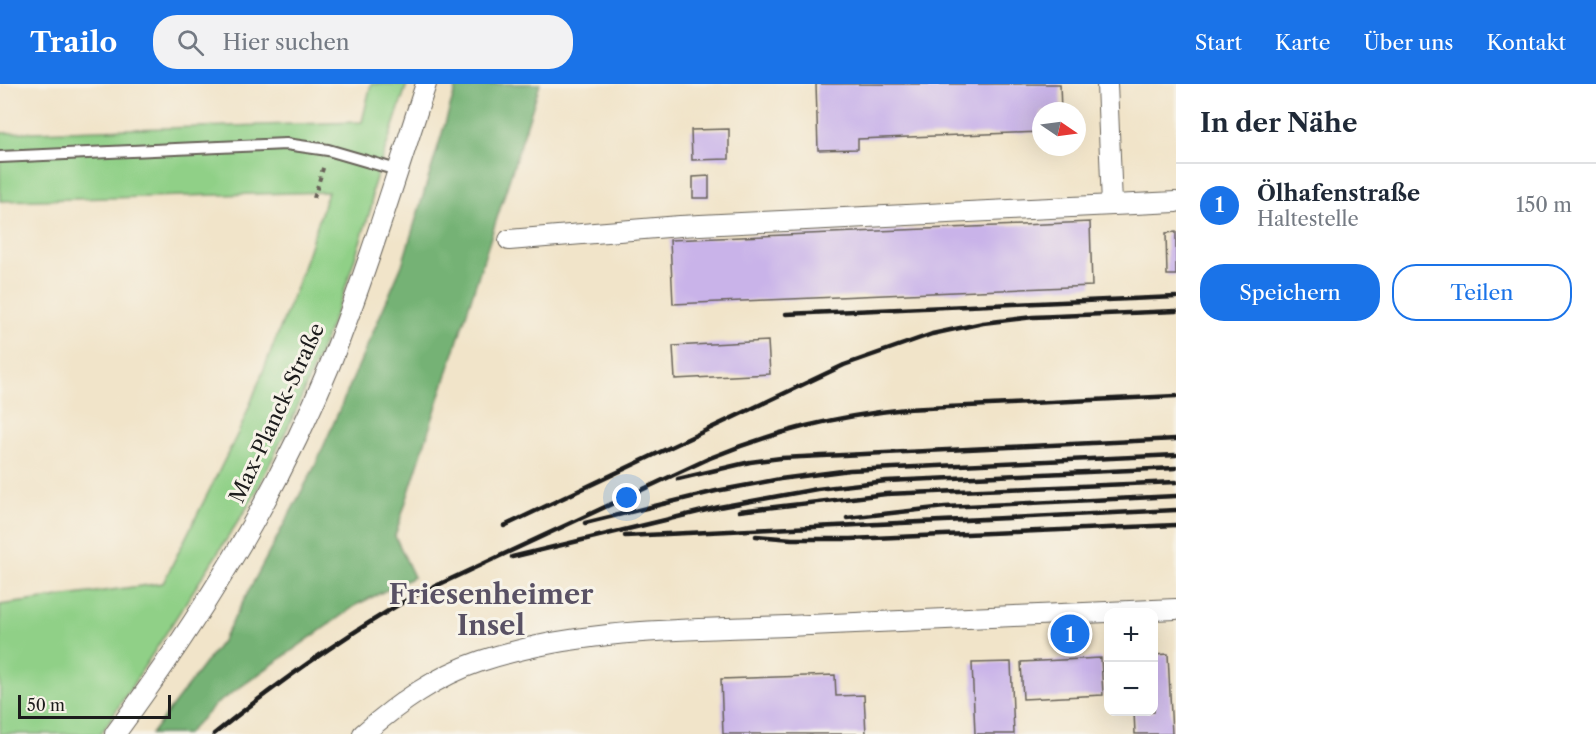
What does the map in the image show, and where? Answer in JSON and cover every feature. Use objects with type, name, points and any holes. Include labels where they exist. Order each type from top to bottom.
[{"type":"street","name":"Max-Planck-Straße","points":[[115,734],[156,678],[215,589],[271,490],[328,369],[361,284],[426,84]]},
{"type":"street","points":[[1107,84],[1112,204]]},
{"type":"street","points":[[508,240],[680,226],[1176,202]]},
{"type":"street","points":[[363,734],[394,707],[436,680],[480,662],[526,648],[566,640],[662,631],[1176,609]]},
{"type":"lane","points":[[0,157],[286,144],[328,150],[397,170]]},
{"type":"path","points":[[314,198],[328,150]]},
{"type":"green space","points":[[371,84],[407,84],[372,190],[372,205],[343,295],[295,413],[252,500],[101,734],[0,734],[0,605],[163,583],[241,427],[298,283],[328,192],[0,201],[0,133],[362,122]]},
{"type":"green space","points":[[457,84],[540,84],[395,536],[414,577],[358,604],[215,705],[187,734],[151,734],[222,641],[315,466],[402,265]]},
{"type":"building","points":[[816,84],[1060,84],[1061,102],[1032,102],[1032,132],[858,139],[858,149],[818,150]]},
{"type":"building","points":[[729,129],[729,159],[692,160],[691,130]]},
{"type":"building","points":[[709,176],[709,198],[693,198],[693,177]]},
{"type":"building","points":[[1090,222],[1092,286],[673,304],[670,240]]},
{"type":"building","points":[[1176,232],[1176,275],[1167,275],[1166,233]]},
{"type":"building","points":[[768,341],[770,374],[675,379],[673,346]]},
{"type":"building","points":[[1168,654],[1172,734],[1135,734],[1134,716],[1158,716],[1158,655]]},
{"type":"building","points":[[1101,658],[1103,695],[1023,699],[1021,662]]},
{"type":"building","points":[[1011,662],[1014,734],[975,734],[972,663]]},
{"type":"building","points":[[835,675],[836,696],[864,695],[866,734],[723,734],[721,679]]},
{"type":"railway","points":[[786,314],[1176,297]]},
{"type":"railway","points":[[504,526],[844,365],[932,334],[983,323],[1033,317],[1176,311]]},
{"type":"railway","points":[[214,734],[309,662],[410,598],[734,448],[782,432],[830,420],[906,409],[1176,396]]},
{"type":"railway","points":[[678,479],[750,462],[781,458],[1176,439]]},
{"type":"railway","points":[[585,523],[716,491],[780,479],[850,470],[1176,455]]},
{"type":"railway","points":[[512,557],[719,507],[817,489],[886,481],[1176,468]]},
{"type":"railway","points":[[739,511],[886,494],[1176,482]]},
{"type":"railway","points":[[847,518],[945,507],[1176,496]]},
{"type":"railway","points":[[625,536],[1176,510]]},
{"type":"railway","points":[[756,536],[792,539],[850,539],[1176,525]]},
{"type":"place","name":"Ölhafenstraße","points":[[1070,634]]},
{"type":"district","name":"Friesenheimer Insel","points":[[491,610]]}]
